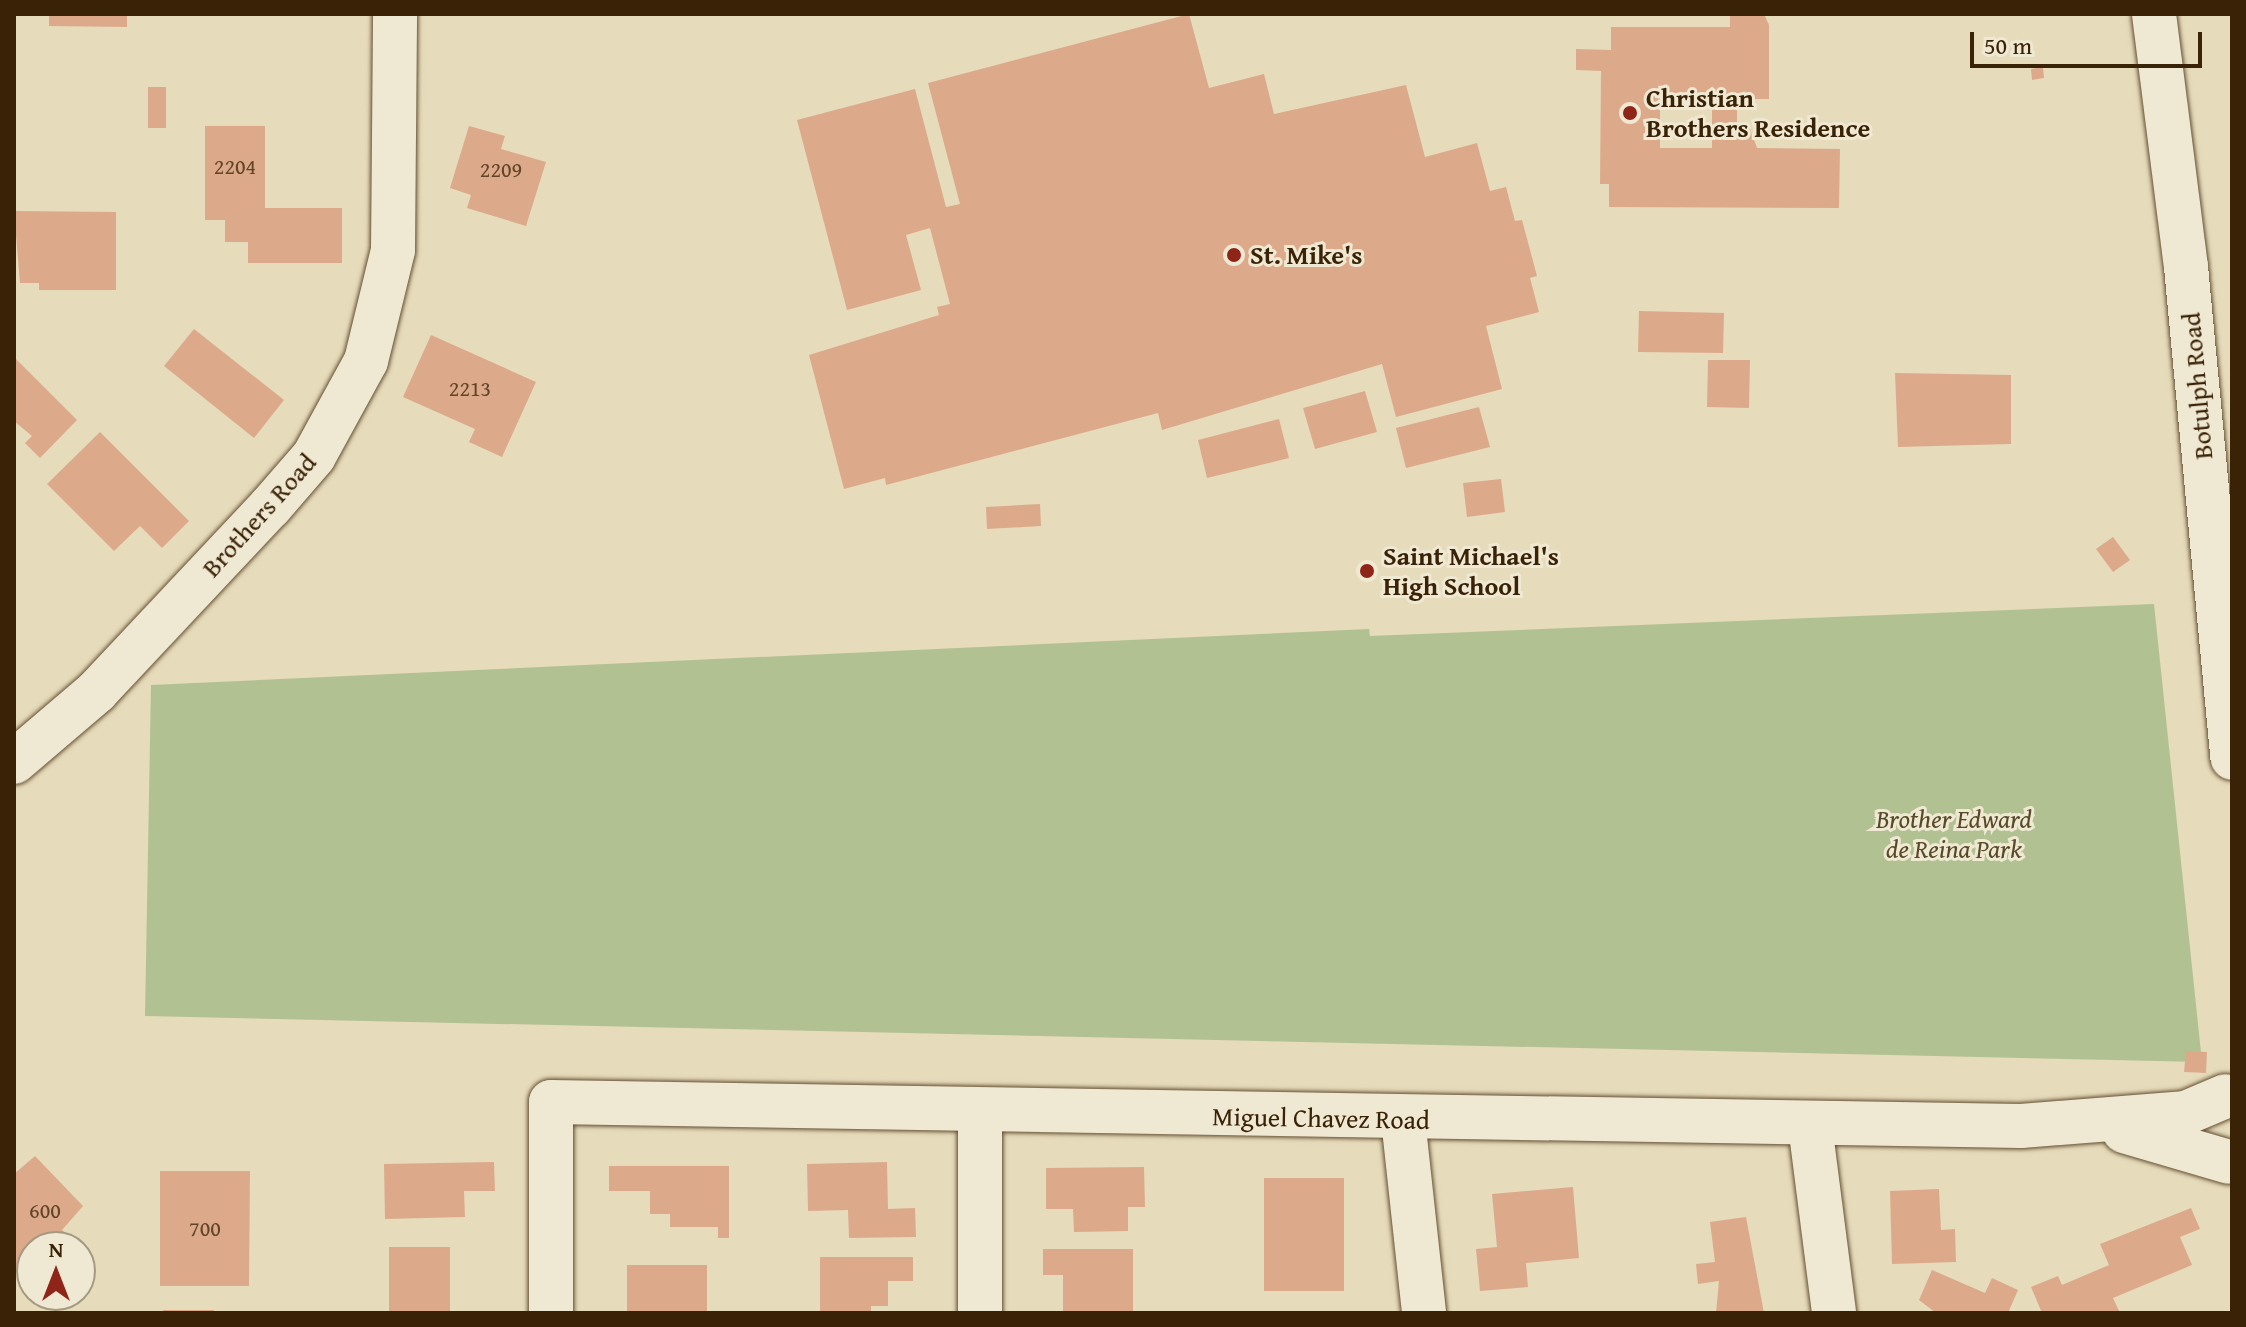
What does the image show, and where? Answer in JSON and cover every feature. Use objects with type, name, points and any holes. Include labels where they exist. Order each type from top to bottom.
[{"type":"street","name":"Brothers Road","points":[[14,762],[97,691],[279,497],[314,456],[366,361],[387,291],[396,211],[395,14]]},
{"type":"street","name":"Botulph Road","points":[[2154,14],[2186,267],[2232,758]]},
{"type":"street","name":"Miguel Chavez Road","points":[[551,1313],[551,1102],[1403,1119],[1810,1125],[2090,1125],[2186,1113],[2229,1092]]},
{"type":"street","points":[[2229,1092],[2216,1129],[2230,1164]]},
{"type":"street","points":[[980,1111],[980,1313]]},
{"type":"street","points":[[1403,1119],[1424,1313]]},
{"type":"street","points":[[1810,1125],[1834,1313]]},
{"type":"street","name":"Miguel Chavez Road","points":[[2090,1125],[2159,1137],[2230,1164]]},
{"type":"green space","name":"Brother Edward de Reina Park","points":[[2154,604],[2202,1062],[145,1016],[151,685],[1369,629],[1370,636]]},
{"type":"building","points":[[49,14],[127,14],[127,27],[49,26]]},
{"type":"building","name":"St. Mike's","points":[[1189,14],[1209,88],[1264,74],[1274,114],[1406,85],[1425,157],[1477,143],[1490,191],[1506,187],[1515,221],[1522,220],[1537,276],[1530,278],[1539,312],[1486,326],[1502,389],[1396,417],[1382,364],[1162,430],[1158,413],[886,485],[885,478],[844,489],[809,355],[939,315],[937,307],[950,304],[930,228],[906,235],[921,290],[847,310],[797,120],[915,89],[946,207],[960,204],[928,83]]},
{"type":"building","name":"Christian Brothers Residence","points":[[1730,14],[1764,14],[1769,25],[1769,99],[1737,99],[1737,126],[1749,126],[1757,148],[1840,149],[1839,208],[1609,207],[1609,184],[1600,184],[1601,71],[1576,70],[1576,49],[1611,50],[1611,27],[1730,27]],"holes":[[[1712,100],[1712,148],[1660,148],[1660,101]]]},
{"type":"building","points":[[2043,67],[2044,78],[2032,80],[2031,69]]},
{"type":"building","points":[[148,87],[166,87],[166,128],[148,128]]},
{"type":"building","points":[[205,126],[265,126],[265,208],[342,208],[342,263],[248,263],[248,242],[225,242],[225,220],[205,220]]},
{"type":"building","points":[[469,126],[505,136],[501,149],[546,162],[526,226],[467,208],[471,195],[450,188]]},
{"type":"building","points":[[14,211],[116,212],[116,290],[39,290],[39,283],[20,283]]},
{"type":"building","points":[[1639,311],[1724,313],[1723,353],[1638,352]]},
{"type":"building","points":[[194,329],[284,400],[254,438],[164,366]]},
{"type":"building","points":[[431,335],[536,382],[502,457],[469,442],[475,429],[403,397]]},
{"type":"building","points":[[14,357],[77,420],[40,458],[25,443],[32,436],[14,421]]},
{"type":"building","points":[[1708,360],[1750,360],[1749,408],[1707,407]]},
{"type":"building","points":[[1895,373],[2011,375],[2011,444],[1898,447]]},
{"type":"building","points":[[1365,391],[1377,432],[1315,449],[1303,408]]},
{"type":"building","points":[[1479,407],[1490,447],[1406,468],[1396,428]]},
{"type":"building","points":[[1279,419],[1289,458],[1207,478],[1198,440]]},
{"type":"building","points":[[100,432],[189,521],[162,548],[140,526],[114,551],[47,484]]},
{"type":"building","points":[[1501,479],[1505,512],[1467,517],[1463,483]]},
{"type":"building","points":[[1040,504],[1041,526],[987,529],[986,507]]},
{"type":"building","points":[[2113,537],[2130,560],[2113,572],[2096,549]]},
{"type":"building","points":[[2186,1051],[2207,1052],[2206,1073],[2184,1072]]},
{"type":"building","points":[[35,1156],[83,1206],[63,1231],[16,1231],[14,1273],[14,1174]]},
{"type":"building","points":[[494,1162],[495,1191],[464,1191],[465,1217],[385,1219],[384,1164]]},
{"type":"building","points":[[887,1162],[888,1209],[915,1208],[916,1237],[849,1238],[848,1210],[808,1211],[807,1164]]},
{"type":"building","points":[[609,1166],[729,1166],[729,1238],[718,1238],[718,1227],[670,1227],[670,1214],[650,1214],[650,1191],[609,1191]]},
{"type":"building","points":[[1144,1167],[1145,1207],[1128,1207],[1128,1231],[1074,1232],[1073,1209],[1046,1209],[1046,1168]]},
{"type":"building","points":[[160,1171],[250,1171],[249,1286],[160,1286]]},
{"type":"building","points":[[1264,1178],[1344,1178],[1344,1291],[1264,1291]]},
{"type":"building","points":[[1573,1187],[1579,1258],[1526,1263],[1528,1287],[1480,1291],[1476,1249],[1497,1247],[1492,1194]]},
{"type":"building","points":[[1939,1189],[1941,1230],[1955,1229],[1956,1262],[1892,1264],[1890,1191]]},
{"type":"building","points":[[2191,1208],[2200,1229],[2180,1237],[2192,1265],[2113,1298],[2120,1313],[2042,1313],[2031,1287],[2058,1276],[2062,1285],[2109,1265],[2100,1244]]},
{"type":"building","points":[[1746,1217],[1764,1313],[1716,1313],[1719,1281],[1698,1284],[1696,1264],[1715,1262],[1710,1222]]},
{"type":"building","points":[[389,1247],[450,1247],[450,1313],[389,1313]]},
{"type":"building","points":[[1043,1249],[1133,1249],[1133,1313],[1063,1313],[1063,1275],[1043,1275]]},
{"type":"building","points":[[820,1257],[913,1257],[913,1281],[888,1281],[888,1306],[871,1306],[871,1313],[820,1313]]},
{"type":"building","points":[[627,1265],[707,1265],[707,1313],[627,1313]]},
{"type":"building","points":[[1932,1270],[1985,1293],[1992,1278],[2018,1290],[2008,1313],[1936,1313],[1919,1300]]},
{"type":"building","points":[[163,1310],[214,1310],[214,1313],[163,1313]]},
{"type":"place","name":"Christian Brothers Residence","points":[[1630,113]]},
{"type":"place","name":"St. Mike's","points":[[1234,255]]},
{"type":"place","name":"Saint Michael's High School","points":[[1367,571]]}]
